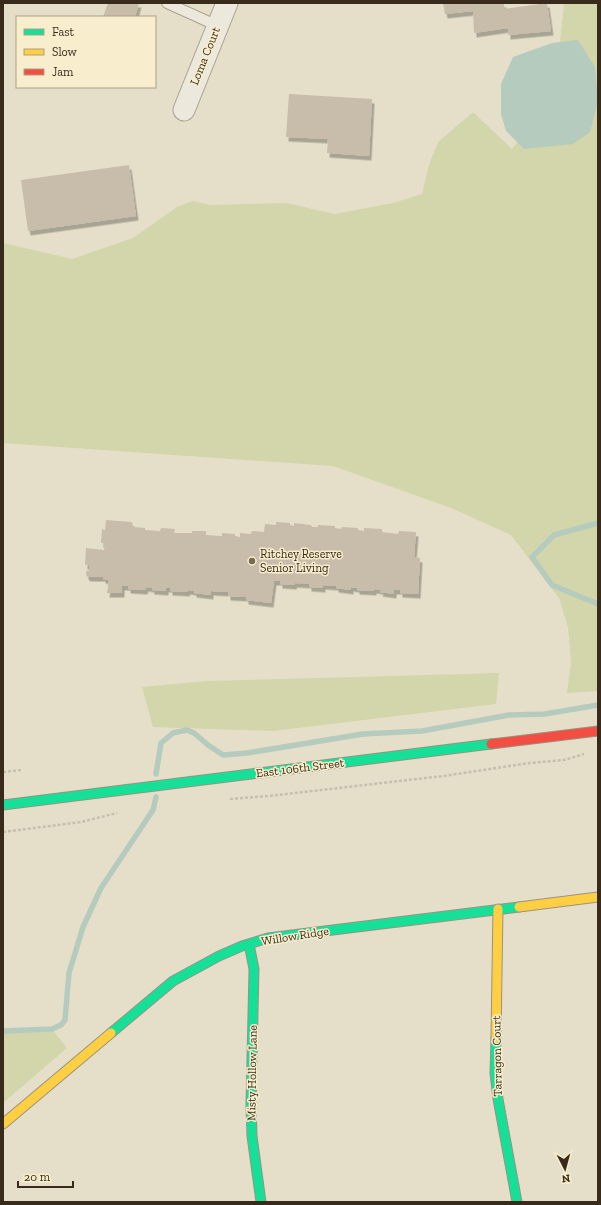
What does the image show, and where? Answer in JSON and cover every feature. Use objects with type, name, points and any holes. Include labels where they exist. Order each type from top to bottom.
[{"type":"street","name":"Loma Court","points":[[184,110],[227,3]]},
{"type":"street","name":"East 106th Street","points":[[3,805],[598,730]]},
{"type":"street","name":"Willow Ridge","points":[[3,1124],[172,982],[203,963],[249,944],[268,938],[598,897]]},
{"type":"street","name":"Tarragon Court","points":[[498,909],[495,1073],[498,1100],[517,1202]]},
{"type":"street","name":"Misty Hollow Lane","points":[[249,944],[254,969],[251,1104],[252,1136],[261,1202]]},
{"type":"lane","points":[[167,3],[218,26]]},
{"type":"path","points":[[226,799],[269,796],[443,776],[530,763],[564,760],[587,753]]},
{"type":"path","points":[[3,772],[21,770]]},
{"type":"path","points":[[3,832],[81,822],[122,811]]},
{"type":"green space","points":[[564,3],[598,3],[598,691],[567,693],[571,662],[568,627],[559,598],[511,535],[451,508],[333,466],[3,443],[3,243],[72,259],[133,238],[177,207],[193,201],[210,205],[287,203],[334,214],[393,203],[422,194],[429,165],[438,142],[473,112],[512,149],[555,92]]},
{"type":"green space","points":[[499,673],[496,704],[273,731],[153,727],[142,687],[207,681]]},
{"type":"green space","points":[[52,1029],[67,1048],[3,1103],[3,1031]]},
{"type":"shaded area","points":[[578,40],[595,67],[598,102],[590,132],[573,144],[524,149],[506,131],[501,114],[501,84],[513,57],[552,43]]},
{"type":"building","points":[[108,3],[139,3],[135,16],[103,16]]},
{"type":"building","points":[[443,3],[504,3],[504,9],[547,3],[551,31],[508,35],[508,28],[474,33],[473,11],[445,14]]},
{"type":"building","points":[[289,94],[372,99],[369,156],[327,153],[328,139],[286,137]]},
{"type":"building","points":[[129,165],[136,216],[28,231],[21,180]]},
{"type":"building","name":"Ritchey Reserve Senior Living","points":[[106,520],[132,522],[133,527],[145,528],[145,530],[160,531],[161,528],[175,529],[174,533],[206,531],[206,535],[222,536],[222,533],[235,534],[235,536],[240,537],[240,533],[251,534],[252,531],[264,532],[265,524],[276,525],[276,522],[290,523],[290,525],[294,526],[294,523],[311,525],[312,527],[318,527],[318,525],[335,526],[335,528],[341,529],[342,527],[358,528],[358,530],[364,531],[364,528],[382,529],[382,532],[398,534],[399,531],[416,532],[414,557],[420,558],[418,594],[400,593],[400,590],[394,590],[394,594],[380,592],[381,590],[374,589],[374,591],[357,590],[357,588],[351,587],[351,590],[336,588],[336,586],[323,585],[323,588],[309,587],[309,584],[280,584],[280,581],[274,581],[271,603],[246,600],[246,597],[228,596],[228,592],[211,591],[211,595],[194,593],[194,591],[188,590],[187,592],[170,591],[170,588],[166,588],[166,591],[152,590],[152,588],[146,587],[145,590],[128,589],[128,586],[122,586],[122,593],[107,593],[109,580],[103,579],[103,577],[88,577],[86,575],[86,571],[89,571],[89,565],[85,565],[86,548],[104,550],[105,543],[101,543],[102,529],[105,530]]},
{"type":"waterway","points":[[598,523],[554,535],[532,557],[552,585],[598,604]]},
{"type":"waterway","points":[[156,774],[161,743],[173,733],[187,730],[194,733],[223,755],[247,753],[363,734],[422,731],[509,715],[545,714],[598,705]]},
{"type":"waterway","points":[[3,1031],[52,1029],[61,1025],[65,1020],[69,973],[83,927],[101,888],[153,810],[156,797]]},
{"type":"traffic: fast","points":[[3,805],[491,744]]},
{"type":"traffic: fast","points":[[111,1033],[173,981],[219,956],[242,946],[268,938],[519,907]]},
{"type":"traffic: fast","points":[[249,944],[254,969],[251,1104],[252,1136],[261,1202]]},
{"type":"traffic: fast","points":[[496,1038],[495,1073],[498,1099],[517,1202]]},
{"type":"traffic: slow","points":[[519,907],[598,897]]},
{"type":"traffic: slow","points":[[496,1038],[498,909]]},
{"type":"traffic: slow","points":[[3,1124],[111,1033]]},
{"type":"traffic: jam","points":[[491,744],[598,731]]},
{"type":"place","name":"Ritchey Reserve Senior Living","points":[[252,561]]}]
